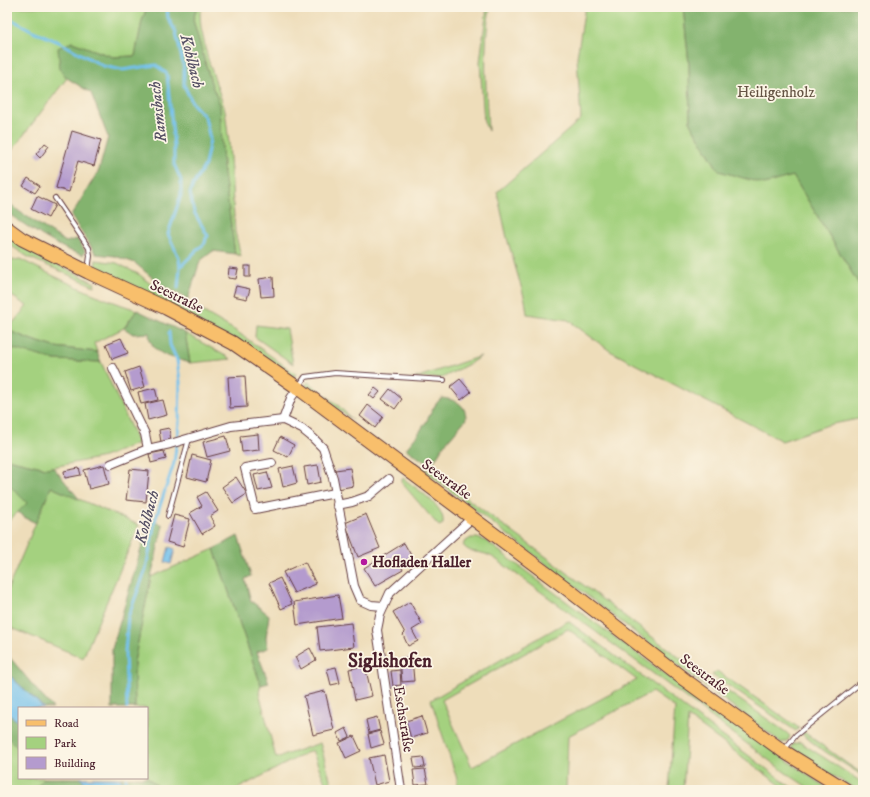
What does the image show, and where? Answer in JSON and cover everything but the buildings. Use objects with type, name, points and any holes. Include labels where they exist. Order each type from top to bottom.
[{"type":"main road","name":"Seestraße","points":[[7,228],[22,238],[88,272],[166,308],[233,342],[298,388],[472,518],[685,680],[783,751],[846,790]]},
{"type":"street","points":[[113,368],[145,434],[148,449]]},
{"type":"street","points":[[283,420],[291,398],[298,388]]},
{"type":"street","points":[[111,464],[148,449],[231,426],[283,420],[302,429],[323,448],[333,478],[337,505],[354,586],[360,600],[371,605],[384,606]]},
{"type":"street","points":[[272,463],[245,468],[255,509],[335,493]]},
{"type":"street","points":[[337,505],[369,496],[389,479]]},
{"type":"street","name":"Eschstraße","points":[[401,790],[377,630],[380,615],[390,593],[472,518]]},
{"type":"lane","points":[[55,198],[89,248],[90,256],[88,272]]},
{"type":"lane","points":[[298,388],[305,377],[335,373],[444,380]]},
{"type":"lane","points":[[168,516],[186,439]]},
{"type":"lane","points":[[783,751],[796,735],[863,681]]},
{"type":"green space","points":[[7,7],[147,7],[142,21],[135,56],[113,57],[72,42],[60,69],[67,78],[7,157]]},
{"type":"green space","points":[[147,7],[197,7],[193,20],[212,86],[220,104],[223,167],[235,254],[213,251],[200,261],[188,299],[161,285],[135,263],[115,256],[96,254],[71,216],[99,170],[108,137],[91,93],[67,78],[60,69],[58,48],[72,42],[113,57],[135,56],[142,21]]},
{"type":"green space","points":[[197,7],[203,7],[200,13],[201,28],[208,59],[225,110],[229,143],[235,232],[241,256],[235,254],[223,167],[220,104],[212,86],[193,20]]},
{"type":"green space","points":[[487,7],[490,7],[486,38],[488,131],[484,122],[480,62]]},
{"type":"green space","points":[[585,7],[683,7],[689,64],[690,123],[719,171],[764,183],[793,176],[863,291],[863,418],[828,425],[782,441],[610,351],[568,320],[527,314],[525,300],[507,238],[497,192],[581,119],[577,57]]},
{"type":"green space","name":"Heiligenholz","points":[[683,7],[863,7],[863,291],[793,176],[764,184],[719,171],[690,123],[689,64]]},
{"type":"green space","points":[[7,201],[20,212],[66,242],[77,239],[85,251],[83,255],[55,243],[7,213]]},
{"type":"green space","points":[[7,234],[42,257],[95,283],[94,286],[28,257],[7,243]]},
{"type":"green space","points":[[20,259],[77,287],[137,310],[124,328],[94,343],[97,352],[55,347],[7,330],[27,306],[7,293],[7,263],[9,261]]},
{"type":"green space","points":[[96,260],[117,263],[140,275],[154,287],[202,311],[236,331],[296,374],[293,378],[95,268]]},
{"type":"green space","points":[[137,310],[185,333],[190,363],[169,357],[158,351],[150,340],[149,333],[133,334],[124,328]]},
{"type":"green space","points":[[256,325],[287,329],[293,364],[255,337]]},
{"type":"green space","points":[[7,330],[55,347],[97,352],[101,362],[55,360],[10,348],[7,346]]},
{"type":"green space","points":[[185,333],[231,359],[190,363]]},
{"type":"green space","points":[[7,346],[55,360],[101,362],[138,443],[104,457],[46,468],[7,459]]},
{"type":"green space","points":[[481,356],[442,378],[415,378]]},
{"type":"green space","points":[[308,382],[338,405],[353,420],[305,386]]},
{"type":"green space","points":[[442,398],[459,403],[464,409],[466,419],[444,445],[431,466],[406,449],[426,422],[436,404]]},
{"type":"green space","points":[[7,459],[46,468],[53,467],[80,500],[51,487],[36,523],[24,517],[18,512],[27,503],[7,483]]},
{"type":"green space","points":[[409,459],[434,474],[680,658],[787,733],[790,736],[788,740],[782,743],[688,673]]},
{"type":"green space","points":[[403,478],[435,504],[443,517],[443,524],[439,526],[437,524],[401,482]]},
{"type":"green space","points":[[7,483],[27,503],[7,523]]},
{"type":"green space","points":[[51,487],[139,525],[83,658],[7,626],[7,591]]},
{"type":"green space","points":[[150,518],[163,525],[134,662],[135,707],[112,707],[112,649]]},
{"type":"green space","points":[[238,536],[251,576],[245,579],[251,601],[269,615],[266,638],[268,648],[257,652],[269,683],[261,685],[214,549]]},
{"type":"green space","points":[[471,538],[486,541],[656,668],[830,790],[812,790],[786,773],[651,672],[497,560],[489,555],[465,548],[463,545]]},
{"type":"green space","points":[[214,549],[261,685],[259,692],[276,758],[320,743],[333,790],[328,790],[312,750],[235,790],[162,790],[148,778],[148,707],[135,707],[134,662],[151,577]]},
{"type":"green space","points":[[568,621],[797,790],[787,790],[688,717],[683,790],[669,790],[675,708],[652,692],[568,736],[566,790],[457,790],[457,779],[431,700]],"holes":[[[568,629],[637,680],[472,767],[442,700]]]},
{"type":"green space","points":[[7,654],[52,707],[43,707],[7,673]]},
{"type":"green space","points":[[717,671],[799,728],[796,731],[712,675]]},
{"type":"green space","points":[[7,712],[18,722],[18,748],[7,737]]},
{"type":"green space","points":[[804,732],[863,774],[863,776],[818,747],[802,734]]},
{"type":"green space","points":[[7,737],[18,748],[18,779],[44,779],[33,790],[7,790]]},
{"type":"green space","points":[[800,742],[863,783],[863,790],[857,790],[807,760],[791,747],[793,744]]},
{"type":"green space","points":[[148,778],[162,790],[131,790],[125,786],[121,779]]},
{"type":"green space","points":[[44,779],[81,779],[93,790],[33,790]]},
{"type":"water","points":[[169,547],[175,549],[171,564],[165,562]]},
{"type":"water","points":[[7,673],[43,707],[18,707],[18,722],[7,712]]},
{"type":"water","points":[[81,779],[121,779],[125,786],[131,790],[93,790]]},
{"type":"waterway","name":"Kohlbach","points":[[167,7],[168,18],[176,32],[184,69],[184,85],[193,104],[205,117],[210,139],[205,165],[190,193],[194,212],[208,236],[205,243],[180,267],[178,288]]},
{"type":"waterway","name":"Ramsbach","points":[[7,17],[33,31],[59,42],[103,66],[122,70],[156,65],[167,74],[174,147],[174,164],[181,180],[181,195],[168,234],[179,258],[180,267]]},
{"type":"waterway","name":"Kohlbach","points":[[127,707],[125,652],[128,617],[146,569],[155,521],[174,463],[179,423],[180,382],[177,360],[170,345],[169,332]]},
{"type":"waterway","name":"Kohlbach","points":[[124,790],[126,779]]},
{"type":"place","name":"Hofladen Haller","points":[[364,562]]},
{"type":"district","name":"Siglishofen","points":[[390,660]]}]
